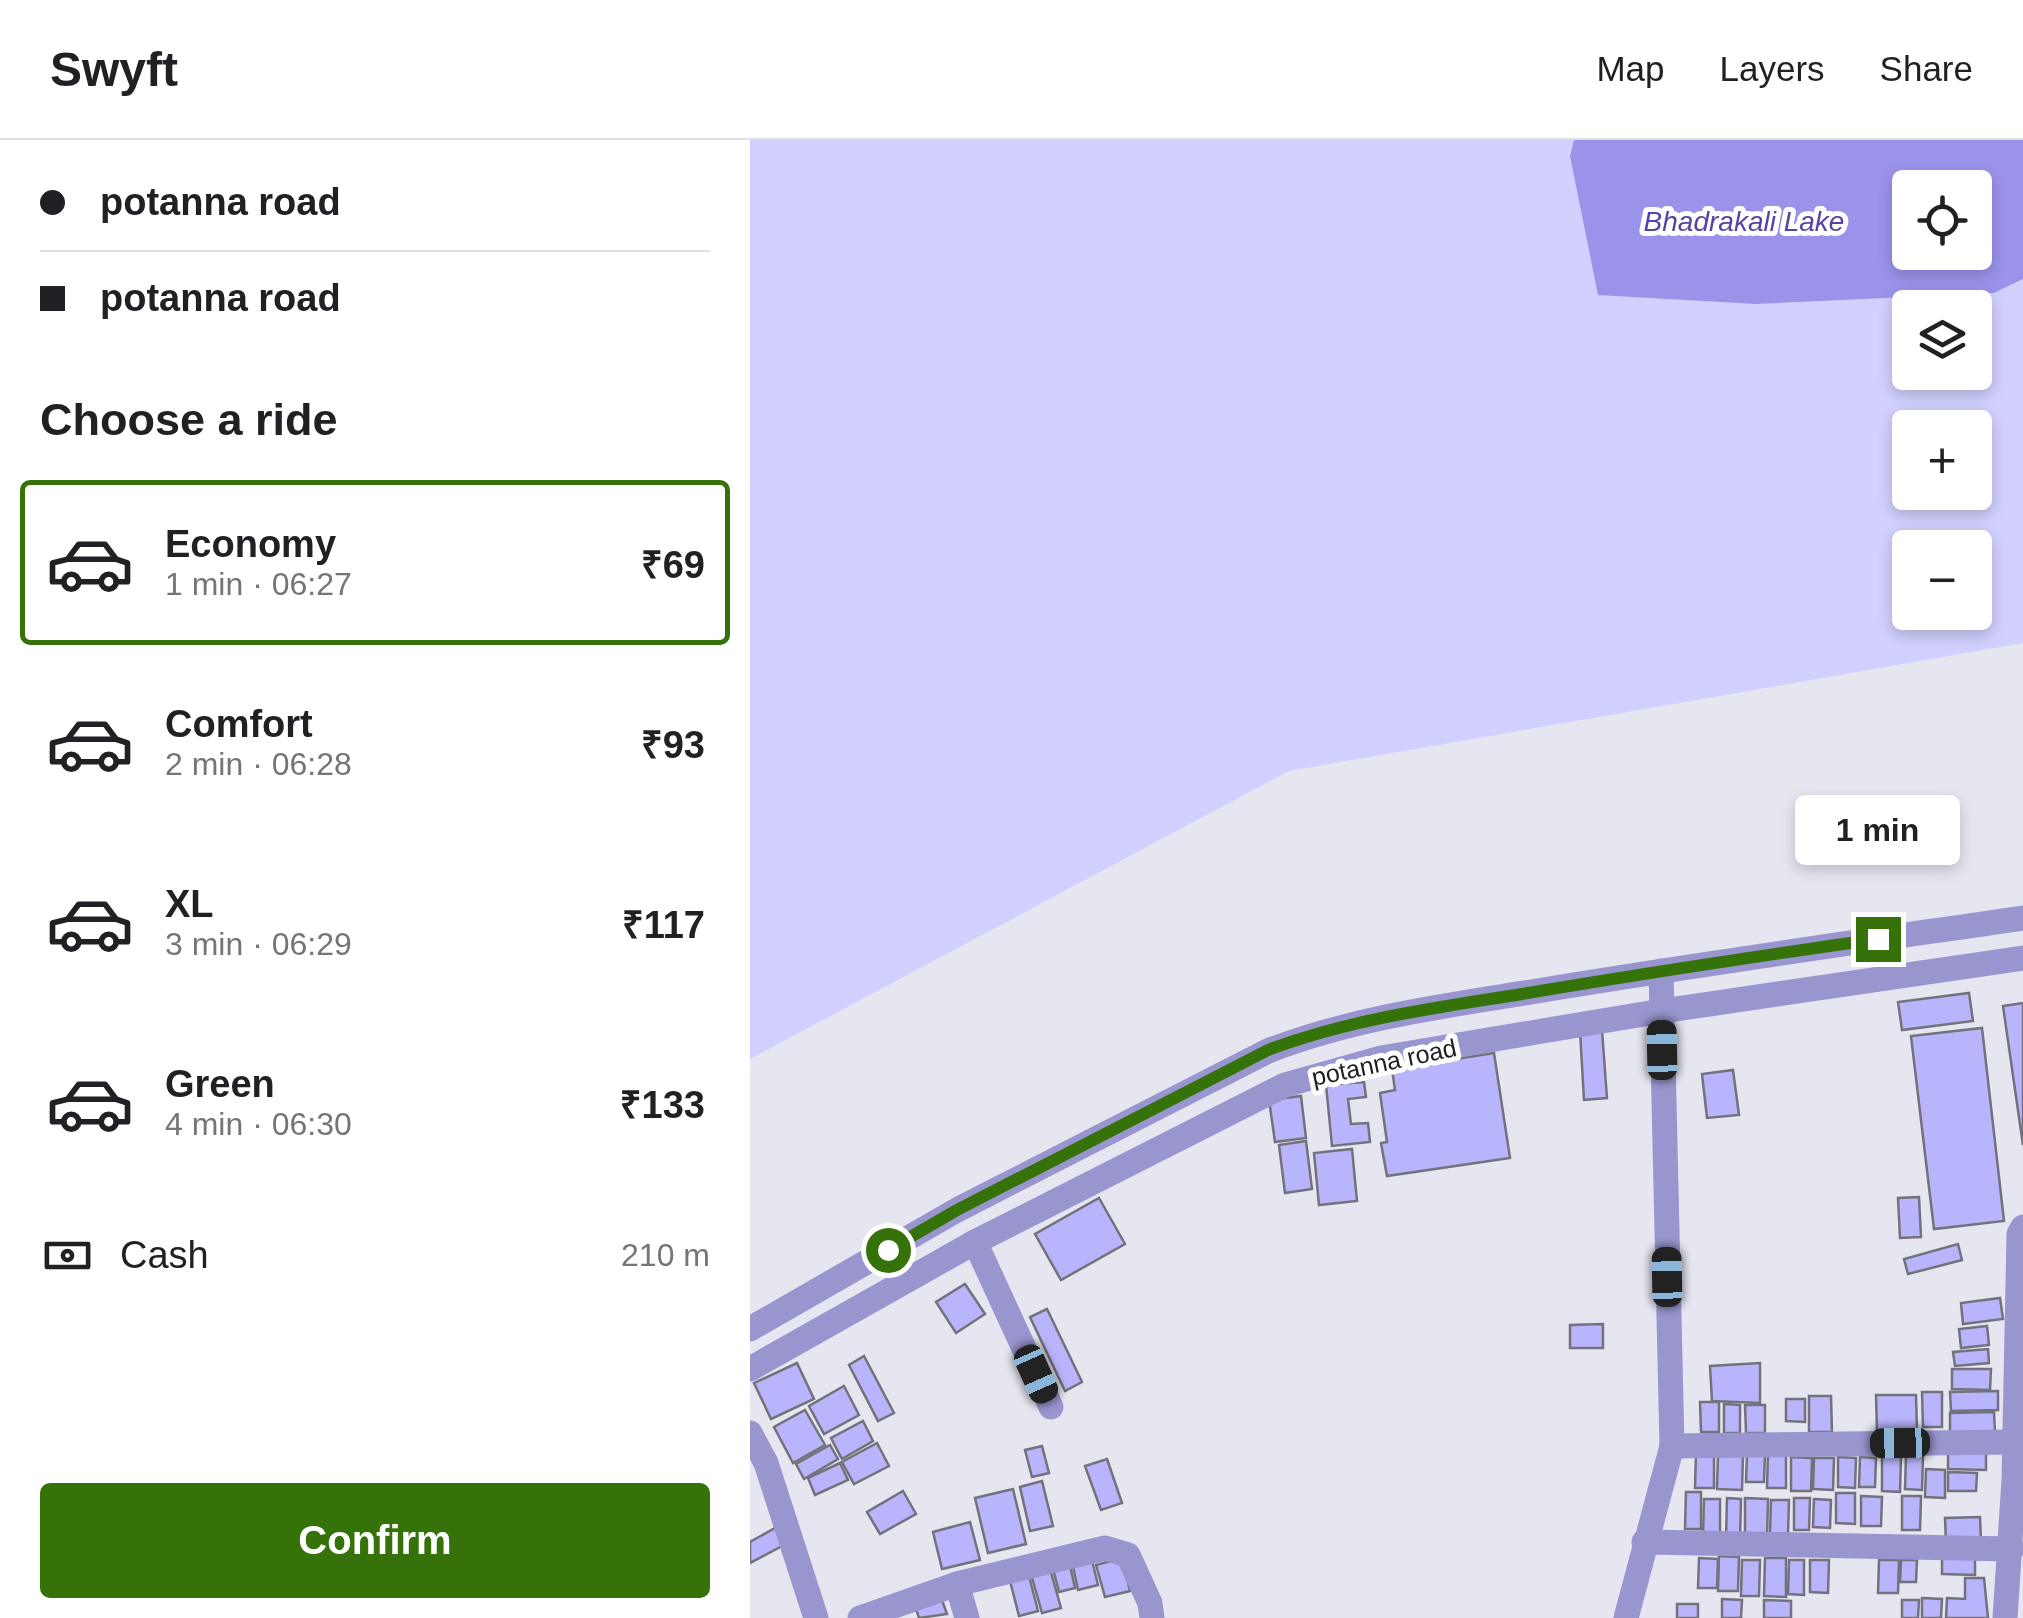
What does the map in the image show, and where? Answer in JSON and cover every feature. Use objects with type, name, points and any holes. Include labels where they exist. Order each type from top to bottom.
[{"type":"street","name":"potanna road","points":[[750,1329],[957,1210],[1268,1050],[1319,1031],[1660,971],[2023,918]]},
{"type":"street","name":"potanna road","points":[[750,1369],[975,1242],[1284,1085],[1381,1058],[2023,958]]},
{"type":"street","points":[[1626,1618],[1672,1446],[1660,971]]},
{"type":"street","points":[[2005,1618],[2019,1481],[2014,1442],[2019,1234],[2023,1226]]},
{"type":"street","points":[[975,1242],[1051,1407]]},
{"type":"street","points":[[750,1433],[766,1462],[816,1618]]},
{"type":"street","points":[[1672,1446],[2014,1442]]},
{"type":"street","points":[[1644,1542],[2012,1550]]},
{"type":"street","points":[[860,1618],[957,1584],[1105,1548],[1128,1555],[1150,1603],[1152,1618]]},
{"type":"street","points":[[957,1584],[967,1618]]},
{"type":"shaded area","points":[[750,140],[1574,140],[1570,156],[1756,304],[1892,298],[1892,390],[1992,390],[1992,293],[2023,279],[2023,643],[1289,771],[750,1059]]},
{"type":"water","name":"Bhadrakali Lake","points":[[1574,140],[2023,140],[2023,279],[1994,293],[1892,290],[1892,298],[1756,304],[1598,295],[1570,156]]},
{"type":"building","points":[[1969,993],[1973,1021],[1902,1030],[1898,1002]]},
{"type":"building","points":[[2023,1003],[2023,1145],[2003,1006]]},
{"type":"building","points":[[1982,1028],[2004,1221],[1934,1229],[1911,1036]]},
{"type":"building","points":[[1602,1030],[1607,1098],[1584,1100],[1580,1031]]},
{"type":"building","points":[[1494,1053],[1510,1158],[1387,1176],[1381,1143],[1387,1142],[1380,1093],[1395,1090],[1392,1069]]},
{"type":"building","points":[[1733,1070],[1739,1115],[1707,1118],[1702,1074]]},
{"type":"building","points":[[1364,1082],[1366,1097],[1348,1099],[1351,1124],[1368,1123],[1370,1142],[1332,1146],[1326,1085]]},
{"type":"building","points":[[1301,1096],[1306,1138],[1275,1142],[1269,1100]]},
{"type":"building","points":[[1306,1141],[1312,1189],[1285,1193],[1279,1145]]},
{"type":"building","points":[[1352,1149],[1357,1201],[1319,1205],[1314,1153]]},
{"type":"building","points":[[1919,1197],[1921,1237],[1900,1238],[1898,1198]]},
{"type":"building","points":[[1099,1198],[1125,1244],[1061,1280],[1035,1234]]},
{"type":"building","points":[[1958,1244],[1962,1260],[1908,1274],[1904,1259]]},
{"type":"building","points":[[965,1284],[985,1314],[956,1333],[936,1302]]},
{"type":"building","points":[[2000,1298],[2003,1319],[1963,1324],[1961,1303]]},
{"type":"building","points":[[1047,1309],[1082,1382],[1065,1391],[1030,1317]]},
{"type":"building","points":[[1603,1324],[1603,1348],[1570,1348],[1570,1325]]},
{"type":"building","points":[[1987,1326],[1989,1345],[1961,1348],[1959,1329]]},
{"type":"building","points":[[1988,1349],[1989,1363],[1955,1366],[1953,1352]]},
{"type":"building","points":[[864,1356],[894,1413],[878,1421],[849,1365]]},
{"type":"building","points":[[797,1363],[814,1399],[771,1419],[754,1383]]},
{"type":"building","points":[[1760,1363],[1760,1403],[1712,1401],[1710,1366]]},
{"type":"building","points":[[1952,1369],[1991,1369],[1990,1390],[1952,1389]]},
{"type":"building","points":[[844,1386],[859,1415],[824,1434],[809,1406]]},
{"type":"building","points":[[1998,1391],[1998,1410],[1951,1411],[1950,1392]]},
{"type":"building","points":[[1922,1392],[1942,1392],[1942,1427],[1923,1427]]},
{"type":"building","points":[[1876,1395],[1916,1395],[1917,1431],[1877,1432]]},
{"type":"building","points":[[1809,1396],[1831,1396],[1832,1432],[1809,1432]]},
{"type":"building","points":[[1786,1399],[1805,1399],[1805,1422],[1786,1421]]},
{"type":"building","points":[[1700,1402],[1719,1402],[1719,1432],[1701,1432]]},
{"type":"building","points":[[1724,1404],[1740,1405],[1740,1433],[1724,1433]]},
{"type":"building","points":[[1745,1405],[1765,1405],[1765,1433],[1746,1433]]},
{"type":"building","points":[[805,1410],[825,1445],[793,1463],[774,1427]]},
{"type":"building","points":[[1994,1412],[1995,1433],[1950,1434],[1950,1413]]},
{"type":"building","points":[[863,1421],[873,1441],[842,1459],[831,1438]]},
{"type":"building","points":[[877,1443],[889,1466],[854,1484],[842,1462]]},
{"type":"building","points":[[830,1445],[838,1459],[804,1479],[796,1464]]},
{"type":"building","points":[[1042,1446],[1049,1473],[1032,1477],[1025,1450]]},
{"type":"building","points":[[1948,1449],[1986,1450],[1986,1470],[1948,1469]]},
{"type":"building","points":[[1747,1453],[1765,1453],[1764,1482],[1746,1482]]},
{"type":"building","points":[[1696,1454],[1714,1455],[1714,1488],[1695,1488]]},
{"type":"building","points":[[1768,1454],[1786,1455],[1786,1488],[1767,1488]]},
{"type":"building","points":[[1718,1455],[1743,1455],[1742,1490],[1717,1489]]},
{"type":"building","points":[[1882,1456],[1901,1456],[1900,1492],[1882,1491]]},
{"type":"building","points":[[1906,1456],[1923,1456],[1922,1490],[1905,1489]]},
{"type":"building","points":[[1791,1457],[1812,1458],[1811,1491],[1791,1491]]},
{"type":"building","points":[[1838,1457],[1856,1458],[1855,1488],[1838,1487]]},
{"type":"building","points":[[1860,1457],[1876,1458],[1875,1487],[1859,1487]]},
{"type":"building","points":[[1814,1458],[1834,1458],[1833,1490],[1813,1489]]},
{"type":"building","points":[[1107,1459],[1122,1503],[1101,1510],[1085,1466]]},
{"type":"building","points":[[840,1463],[848,1480],[815,1495],[808,1478]]},
{"type":"building","points":[[1926,1469],[1945,1470],[1945,1498],[1925,1497]]},
{"type":"building","points":[[1948,1472],[1977,1473],[1976,1491],[1948,1491]]},
{"type":"building","points":[[1042,1481],[1053,1526],[1030,1531],[1020,1487]]},
{"type":"building","points":[[1013,1489],[1026,1544],[988,1553],[975,1498]]},
{"type":"building","points":[[903,1491],[916,1514],[880,1534],[867,1512]]},
{"type":"building","points":[[1686,1492],[1701,1492],[1701,1529],[1685,1529]]},
{"type":"building","points":[[1836,1493],[1855,1493],[1855,1524],[1836,1523]]},
{"type":"building","points":[[1861,1496],[1882,1497],[1881,1526],[1861,1526]]},
{"type":"building","points":[[1902,1496],[1921,1496],[1920,1530],[1902,1530]]},
{"type":"building","points":[[1727,1498],[1741,1499],[1740,1538],[1726,1537]]},
{"type":"building","points":[[1745,1498],[1768,1499],[1767,1540],[1745,1539]]},
{"type":"building","points":[[1794,1498],[1810,1498],[1809,1530],[1794,1530]]},
{"type":"building","points":[[1704,1499],[1720,1499],[1720,1538],[1703,1538]]},
{"type":"building","points":[[1814,1499],[1831,1500],[1830,1528],[1813,1527]]},
{"type":"building","points":[[1771,1500],[1789,1500],[1788,1534],[1770,1533]]},
{"type":"building","points":[[1980,1517],[1981,1541],[1946,1542],[1945,1518]]},
{"type":"building","points":[[970,1522],[980,1560],[942,1569],[933,1532]]},
{"type":"building","points":[[775,1528],[784,1545],[750,1563],[750,1542]]},
{"type":"building","points":[[1090,1552],[1098,1585],[1078,1590],[1071,1557]]},
{"type":"building","points":[[1942,1554],[1975,1555],[1975,1575],[1942,1574]]},
{"type":"building","points":[[1719,1556],[1739,1557],[1738,1591],[1718,1591]]},
{"type":"building","points":[[1122,1558],[1130,1591],[1105,1597],[1096,1565]]},
{"type":"building","points":[[1699,1558],[1718,1559],[1717,1588],[1698,1588]]},
{"type":"building","points":[[1765,1558],[1786,1558],[1786,1597],[1764,1596]]},
{"type":"building","points":[[1742,1560],[1760,1560],[1759,1596],[1741,1596]]},
{"type":"building","points":[[1789,1560],[1804,1560],[1804,1595],[1788,1594]]},
{"type":"building","points":[[1810,1560],[1829,1560],[1828,1593],[1810,1592]]},
{"type":"building","points":[[1879,1560],[1899,1560],[1898,1593],[1878,1593]]},
{"type":"building","points":[[1901,1560],[1917,1560],[1916,1582],[1900,1582]]},
{"type":"building","points":[[1069,1561],[1075,1588],[1059,1592],[1052,1565]]},
{"type":"building","points":[[1050,1569],[1061,1608],[1042,1613],[1031,1574]]},
{"type":"building","points":[[1029,1576],[1038,1611],[1019,1616],[1010,1581]]},
{"type":"building","points":[[1965,1578],[1984,1578],[1988,1618],[1946,1618],[1947,1598],[1965,1599]]},
{"type":"building","points":[[1922,1598],[1942,1599],[1941,1618],[1922,1618]]},
{"type":"building","points":[[1722,1599],[1742,1600],[1741,1618],[1722,1618]]},
{"type":"building","points":[[942,1600],[947,1614],[919,1618],[916,1609]]},
{"type":"building","points":[[1764,1600],[1791,1601],[1791,1618],[1764,1618]]},
{"type":"building","points":[[1902,1600],[1919,1600],[1918,1618],[1902,1618]]},
{"type":"building","points":[[1677,1604],[1698,1604],[1698,1618],[1677,1618]]},
{"type":"route","points":[[888,1250],[957,1210],[1268,1050],[1319,1031],[1660,971],[1878,939]]}]
